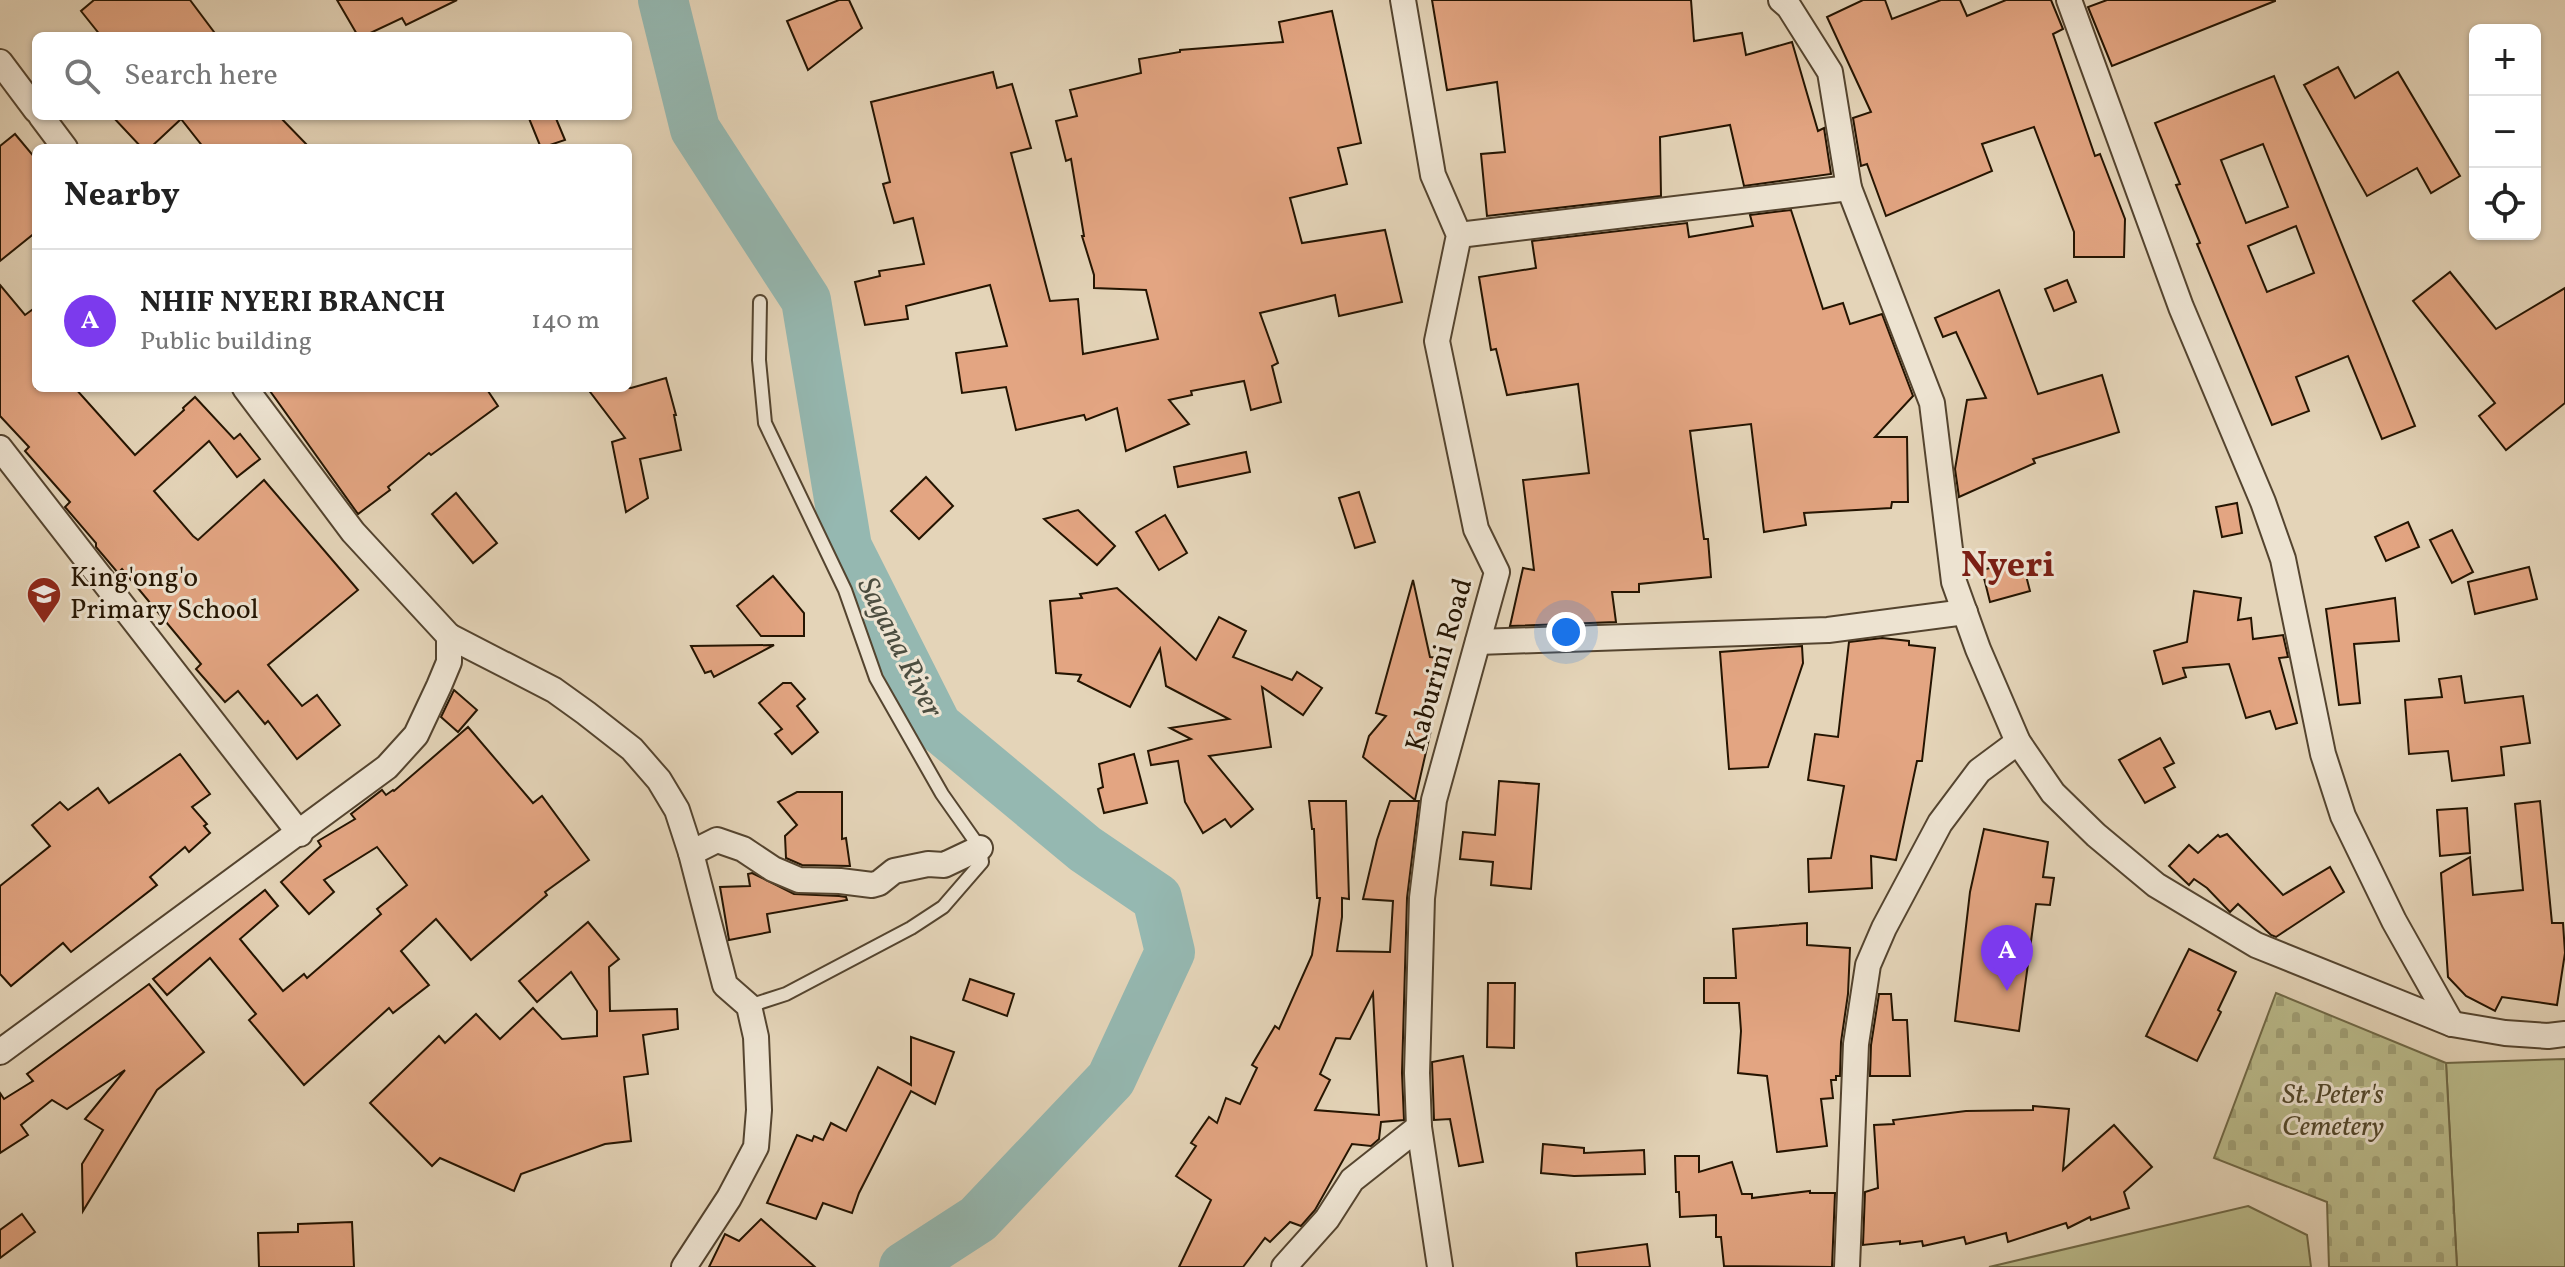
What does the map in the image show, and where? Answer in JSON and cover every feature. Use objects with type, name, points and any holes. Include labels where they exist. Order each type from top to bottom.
[{"type":"street","points":[[1403,0],[1433,175],[1459,235],[1849,188]]},
{"type":"street","points":[[1781,0],[1789,7],[1830,72],[1849,188],[1932,403],[1954,582],[2018,742],[2053,793],[2096,835],[2156,885],[2256,945],[2452,1024],[2534,1035],[2565,1034]]},
{"type":"street","points":[[2069,0],[2181,307],[2263,502],[2283,559],[2323,754],[2343,816],[2394,921],[2452,1024]]},
{"type":"street","points":[[0,62],[32,105]]},
{"type":"street","points":[[44,120],[62,144]]},
{"type":"street","name":"Kaburini Road","points":[[1440,1267],[1419,1127],[1417,1073],[1422,898],[1434,800],[1497,572],[1476,529],[1437,341],[1459,235]]},
{"type":"street","points":[[248,392],[353,532],[449,636],[554,690],[632,749],[659,780],[677,810],[725,985],[749,1006],[756,1037],[759,1110],[756,1147],[729,1198],[684,1267]]},
{"type":"street","points":[[0,448],[300,834]]},
{"type":"street","points":[[1478,642],[1828,630],[1965,612]]},
{"type":"street","points":[[0,1052],[387,767],[416,735],[449,662],[449,636]]},
{"type":"street","points":[[1847,1267],[1856,1044],[1868,965],[1884,928],[1940,823],[1979,771],[2018,742]]},
{"type":"street","points":[[691,853],[717,840],[743,849],[773,869],[799,880],[872,885],[894,871],[928,864],[944,865],[980,848]]},
{"type":"street","points":[[1284,1267],[1327,1219],[1352,1180],[1419,1127]]},
{"type":"lane","points":[[749,1006],[786,994],[888,942],[943,907],[982,862],[980,848],[942,794],[876,678],[845,590],[765,423],[759,360],[760,302]]},
{"type":"green space","name":"St. Peter's Cemetery","points":[[2276,993],[2446,1063],[2457,1267],[2329,1267],[2327,1202],[2214,1158]]},
{"type":"green space","points":[[2565,1059],[2565,1267],[2457,1267],[2446,1063]]},
{"type":"green space","points":[[2248,1206],[2307,1235],[2311,1267],[1989,1267]]},
{"type":"building","points":[[94,0],[190,0],[214,32],[98,32],[81,11]]},
{"type":"building","points":[[337,0],[457,0],[406,25],[402,18],[372,32],[356,32]]},
{"type":"building","points":[[839,0],[849,0],[862,28],[808,70],[787,21]]},
{"type":"building","points":[[1432,0],[1691,0],[1694,41],[1742,33],[1746,55],[1792,42],[1818,131],[1824,128],[1831,174],[1744,186],[1730,125],[1660,137],[1661,196],[1487,216],[1481,154],[1505,152],[1497,82],[1447,90]]},
{"type":"building","points":[[1863,0],[1885,0],[1892,19],[1941,0],[1960,0],[1967,16],[2006,0],[2051,0],[2063,29],[2053,34],[2095,156],[2100,154],[2125,219],[2124,257],[2074,257],[2074,232],[2034,127],[1982,144],[1992,171],[1886,216],[1867,164],[1861,166],[1853,118],[1871,112],[1827,17]]},
{"type":"building","points":[[2107,0],[2275,1],[2112,66],[2088,7]]},
{"type":"building","points":[[1332,11],[1361,143],[1338,148],[1347,184],[1290,198],[1302,243],[1385,230],[1402,302],[1339,316],[1335,295],[1260,313],[1278,363],[1272,366],[1281,402],[1251,410],[1244,381],[1191,391],[1192,395],[1169,400],[1189,424],[1126,451],[1117,408],[1086,420],[1084,415],[1016,430],[1006,387],[962,393],[956,353],[1007,346],[990,285],[906,306],[908,319],[865,325],[855,282],[880,276],[879,271],[924,264],[913,218],[894,223],[883,184],[890,182],[871,102],[993,72],[997,88],[1012,84],[1031,148],[1011,153],[1050,301],[1078,299],[1083,354],[1158,339],[1146,290],[1094,288],[1094,275],[1082,236],[1071,159],[1066,161],[1056,121],[1077,116],[1070,90],[1141,73],[1139,59],[1180,50],[1283,42],[1279,22]]},
{"type":"building","points":[[2338,67],[2355,98],[2398,72],[2460,176],[2431,193],[2417,168],[2367,196],[2304,85]]},
{"type":"building","points":[[2274,76],[2415,426],[2382,439],[2348,356],[2296,377],[2309,411],[2272,425],[2197,244],[2200,243],[2176,185],[2180,184],[2155,123]],"holes":[[[2263,144],[2288,207],[2246,223],[2221,160]],[[2296,226],[2314,273],[2267,292],[2248,246]]]},
{"type":"building","points":[[116,120],[180,120],[154,144],[138,144]]},
{"type":"building","points":[[182,120],[283,120],[306,144],[201,144]]},
{"type":"building","points":[[530,120],[557,120],[565,140],[539,144]]},
{"type":"building","points":[[15,134],[32,154],[32,235],[0,261],[0,146]]},
{"type":"building","points":[[1791,210],[1823,309],[1843,303],[1850,324],[1882,314],[1913,396],[1875,437],[1907,437],[1908,502],[1892,502],[1891,508],[1804,513],[1806,525],[1764,532],[1751,424],[1690,431],[1704,539],[1708,539],[1711,577],[1639,584],[1639,592],[1612,592],[1616,622],[1510,626],[1523,568],[1534,570],[1523,480],[1589,473],[1578,384],[1507,395],[1496,349],[1491,350],[1479,277],[1536,268],[1532,241],[1687,223],[1689,237],[1753,226],[1750,215]]},
{"type":"building","points":[[2450,272],[2496,329],[2565,288],[2565,403],[2506,450],[2479,416],[2495,403],[2413,301]]},
{"type":"building","points":[[2067,280],[2076,302],[2054,311],[2045,289]]},
{"type":"building","points":[[0,285],[25,315],[32,310],[32,392],[79,392],[135,455],[195,397],[234,439],[240,434],[260,459],[237,477],[209,441],[154,491],[198,540],[264,480],[358,590],[268,665],[302,706],[317,695],[340,725],[297,759],[268,721],[265,724],[238,691],[225,702],[196,669],[201,664],[122,569],[118,573],[96,547],[96,543],[65,507],[70,502],[25,451],[29,447],[0,416]]},
{"type":"building","points":[[1999,290],[2038,394],[2102,375],[2119,432],[2033,459],[2035,463],[1959,497],[1955,469],[1967,400],[1986,398],[1956,332],[1943,337],[1935,318]]},
{"type":"building","points":[[666,378],[681,450],[640,459],[648,498],[626,512],[612,442],[625,438],[590,392],[632,392],[632,388]]},
{"type":"building","points":[[271,392],[489,392],[498,406],[431,455],[429,453],[388,487],[390,490],[358,514]]},
{"type":"building","points":[[1246,452],[1250,472],[1178,487],[1174,467]]},
{"type":"building","points":[[926,477],[953,506],[919,539],[891,511]]},
{"type":"building","points":[[1359,492],[1375,542],[1355,548],[1339,498]]},
{"type":"building","points":[[456,493],[497,543],[473,563],[432,514]]},
{"type":"building","points":[[2237,503],[2242,533],[2222,537],[2216,507]]},
{"type":"building","points":[[1078,510],[1115,546],[1097,565],[1044,519]]},
{"type":"building","points":[[1165,515],[1187,553],[1159,570],[1136,532]]},
{"type":"building","points":[[2408,522],[2419,547],[2386,561],[2375,537]]},
{"type":"building","points":[[2452,530],[2473,572],[2452,583],[2430,540]]},
{"type":"building","points":[[2022,560],[2030,591],[1990,602],[1982,570]]},
{"type":"building","points":[[2529,567],[2537,599],[2475,614],[2468,582]]},
{"type":"building","points":[[773,576],[804,613],[804,636],[761,636],[737,606]]},
{"type":"building","points":[[1413,580],[1430,657],[1441,658],[1417,728],[1431,730],[1415,800],[1363,757],[1369,736],[1386,716],[1376,713]]},
{"type":"building","points":[[1117,588],[1196,660],[1219,617],[1246,631],[1233,657],[1292,680],[1297,672],[1322,688],[1303,715],[1262,687],[1271,747],[1209,756],[1253,809],[1231,827],[1225,819],[1203,833],[1185,802],[1178,761],[1151,765],[1148,751],[1191,739],[1170,728],[1229,719],[1166,686],[1160,649],[1130,707],[1078,681],[1081,675],[1056,673],[1050,601],[1082,598],[1080,594]]},
{"type":"building","points":[[2194,591],[2241,598],[2238,620],[2251,618],[2253,639],[2283,635],[2288,657],[2279,658],[2297,723],[2276,729],[2270,711],[2246,718],[2229,664],[2183,668],[2186,677],[2163,684],[2154,651],[2187,642]]},
{"type":"building","points":[[2395,598],[2399,641],[2354,644],[2360,703],[2339,705],[2326,609]]},
{"type":"building","points":[[1882,638],[1935,648],[1922,761],[1917,761],[1896,860],[1871,856],[1872,888],[1809,892],[1808,859],[1831,858],[1844,786],[1808,780],[1815,734],[1838,737],[1849,642]]},
{"type":"building","points":[[774,645],[714,677],[711,671],[705,673],[691,646]]},
{"type":"building","points":[[1802,646],[1803,663],[1768,767],[1729,769],[1720,652]]},
{"type":"building","points":[[2461,676],[2465,703],[2523,696],[2530,743],[2501,747],[2504,775],[2452,781],[2448,751],[2409,754],[2405,700],[2442,697],[2439,679]]},
{"type":"building","points":[[783,683],[791,683],[805,699],[797,706],[818,732],[792,754],[775,734],[782,729],[759,703]]},
{"type":"building","points":[[454,690],[477,710],[458,732],[441,717]]},
{"type":"building","points":[[468,727],[533,803],[542,796],[589,860],[545,892],[547,895],[471,960],[436,919],[401,951],[429,985],[393,1013],[389,1008],[304,1085],[249,1020],[256,1014],[210,958],[167,995],[153,979],[265,890],[278,906],[240,939],[283,991],[304,974],[307,978],[381,914],[377,909],[407,885],[377,847],[324,880],[334,892],[309,914],[281,882],[321,846],[318,841],[355,819],[351,814],[382,790],[386,795],[394,791]]},
{"type":"building","points":[[2160,738],[2174,763],[2164,768],[2175,787],[2145,803],[2119,760]]},
{"type":"building","points":[[180,754],[210,794],[192,807],[207,824],[204,826],[210,833],[189,852],[185,847],[150,877],[157,885],[71,952],[63,943],[11,986],[0,974],[0,886],[50,846],[32,825],[60,802],[68,810],[98,788],[109,803]]},
{"type":"building","points":[[1134,754],[1147,803],[1104,813],[1098,789],[1103,787],[1099,764]]},
{"type":"building","points":[[1499,781],[1539,784],[1531,889],[1491,885],[1493,862],[1460,859],[1463,832],[1495,835]]},
{"type":"building","points":[[797,792],[842,792],[842,839],[846,838],[850,866],[802,865],[786,858],[785,836],[797,825],[778,802]]},
{"type":"building","points":[[1309,801],[1346,801],[1349,899],[1342,898],[1337,951],[1390,952],[1393,901],[1363,899],[1390,801],[1419,801],[1407,898],[1402,1073],[1404,1120],[1381,1122],[1379,1139],[1371,1146],[1352,1144],[1315,1210],[1301,1226],[1290,1222],[1270,1242],[1265,1238],[1243,1267],[1179,1267],[1211,1200],[1176,1176],[1196,1146],[1191,1143],[1209,1117],[1217,1123],[1226,1098],[1240,1104],[1257,1068],[1252,1065],[1275,1026],[1279,1029],[1312,955],[1320,898],[1317,898]],"holes":[[[1373,993],[1379,1115],[1315,1110],[1330,1080],[1320,1074],[1336,1038],[1350,1039]]]},
{"type":"building","points":[[2540,801],[2552,923],[2563,923],[2565,953],[2557,1005],[2502,997],[2495,1011],[2466,996],[2448,977],[2441,873],[2470,857],[2473,895],[2523,890],[2515,804]]},
{"type":"building","points":[[2467,808],[2470,853],[2440,856],[2437,810]]},
{"type":"building","points":[[1984,829],[2048,842],[2043,877],[2054,878],[2050,905],[2036,904],[2019,1031],[1955,1021],[1970,892]]},
{"type":"building","points":[[2227,834],[2283,895],[2330,867],[2344,892],[2276,937],[2271,935],[2238,904],[2230,912],[2207,888],[2194,879],[2189,885],[2169,866],[2189,845],[2198,853],[2218,835]]},
{"type":"building","points":[[752,873],[794,894],[839,896],[847,900],[767,914],[770,932],[729,940],[720,887],[750,886],[748,874]]},
{"type":"building","points":[[588,922],[619,959],[609,967],[610,1011],[677,1009],[678,1029],[643,1035],[648,1074],[624,1077],[631,1141],[605,1144],[521,1174],[514,1191],[440,1158],[432,1166],[370,1103],[439,1036],[445,1043],[476,1014],[500,1039],[533,1008],[562,1039],[597,1036],[597,1011],[571,972],[537,1002],[519,981]]},
{"type":"building","points":[[1807,923],[1807,945],[1850,948],[1840,1076],[1831,1080],[1833,1098],[1821,1099],[1827,1146],[1777,1152],[1767,1076],[1738,1073],[1739,1003],[1704,1003],[1704,978],[1736,978],[1733,929]]},
{"type":"building","points":[[2189,949],[2236,972],[2197,1061],[2146,1036]]},
{"type":"building","points":[[970,979],[1014,994],[1007,1016],[963,1000]]},
{"type":"building","points":[[1488,983],[1515,983],[1514,1048],[1487,1047]]},
{"type":"building","points":[[149,984],[204,1052],[157,1090],[83,1211],[82,1164],[103,1130],[85,1119],[125,1070],[67,1109],[52,1100],[21,1125],[28,1135],[0,1153],[0,1093],[4,1099],[33,1081],[27,1074]]},
{"type":"building","points":[[1879,994],[1891,994],[1893,1020],[1907,1020],[1910,1076],[1870,1076]]},
{"type":"building","points":[[911,1037],[954,1052],[935,1104],[911,1091],[859,1193],[852,1213],[823,1203],[816,1219],[767,1203],[797,1135],[812,1141],[814,1136],[823,1140],[831,1123],[846,1131],[878,1067],[911,1085]]},
{"type":"building","points":[[1463,1056],[1483,1162],[1459,1166],[1450,1119],[1434,1120],[1432,1062]]},
{"type":"building","points":[[2033,1106],[2069,1109],[2063,1170],[2114,1125],[2152,1167],[2124,1192],[2129,1208],[2091,1220],[2090,1217],[2068,1228],[2066,1223],[2008,1242],[2006,1233],[1966,1244],[1964,1237],[1923,1246],[1922,1241],[1863,1245],[1865,1192],[1878,1188],[1874,1125],[1966,1111],[2033,1110]]},
{"type":"building","points":[[1543,1144],[1584,1148],[1584,1153],[1644,1150],[1645,1174],[1574,1176],[1541,1173]]},
{"type":"building","points":[[1675,1156],[1699,1156],[1699,1172],[1732,1162],[1742,1194],[1752,1194],[1752,1198],[1810,1191],[1835,1193],[1832,1267],[1724,1266],[1721,1237],[1716,1237],[1716,1215],[1680,1217]]},
{"type":"building","points":[[22,1214],[35,1232],[0,1258],[0,1230]]},
{"type":"building","points":[[761,1219],[815,1267],[709,1267],[725,1234],[739,1241]]},
{"type":"building","points":[[352,1222],[354,1267],[259,1267],[258,1233],[298,1232],[298,1224]]},
{"type":"building","points":[[1647,1244],[1650,1267],[1577,1267],[1576,1253]]},
{"type":"waterway","name":"Sagana River","points":[[663,0],[695,129],[806,300],[847,547],[937,726],[1085,849],[1157,898],[1170,952],[1111,1079],[978,1219],[904,1267]]},
{"type":"place","name":"King'ong'o Primary School","points":[[44,625]]},
{"type":"place","name":"NHIF NYERI BRANCH","points":[[2007,991]]},
{"type":"district","name":"Nyeri","points":[[2008,567]]}]
